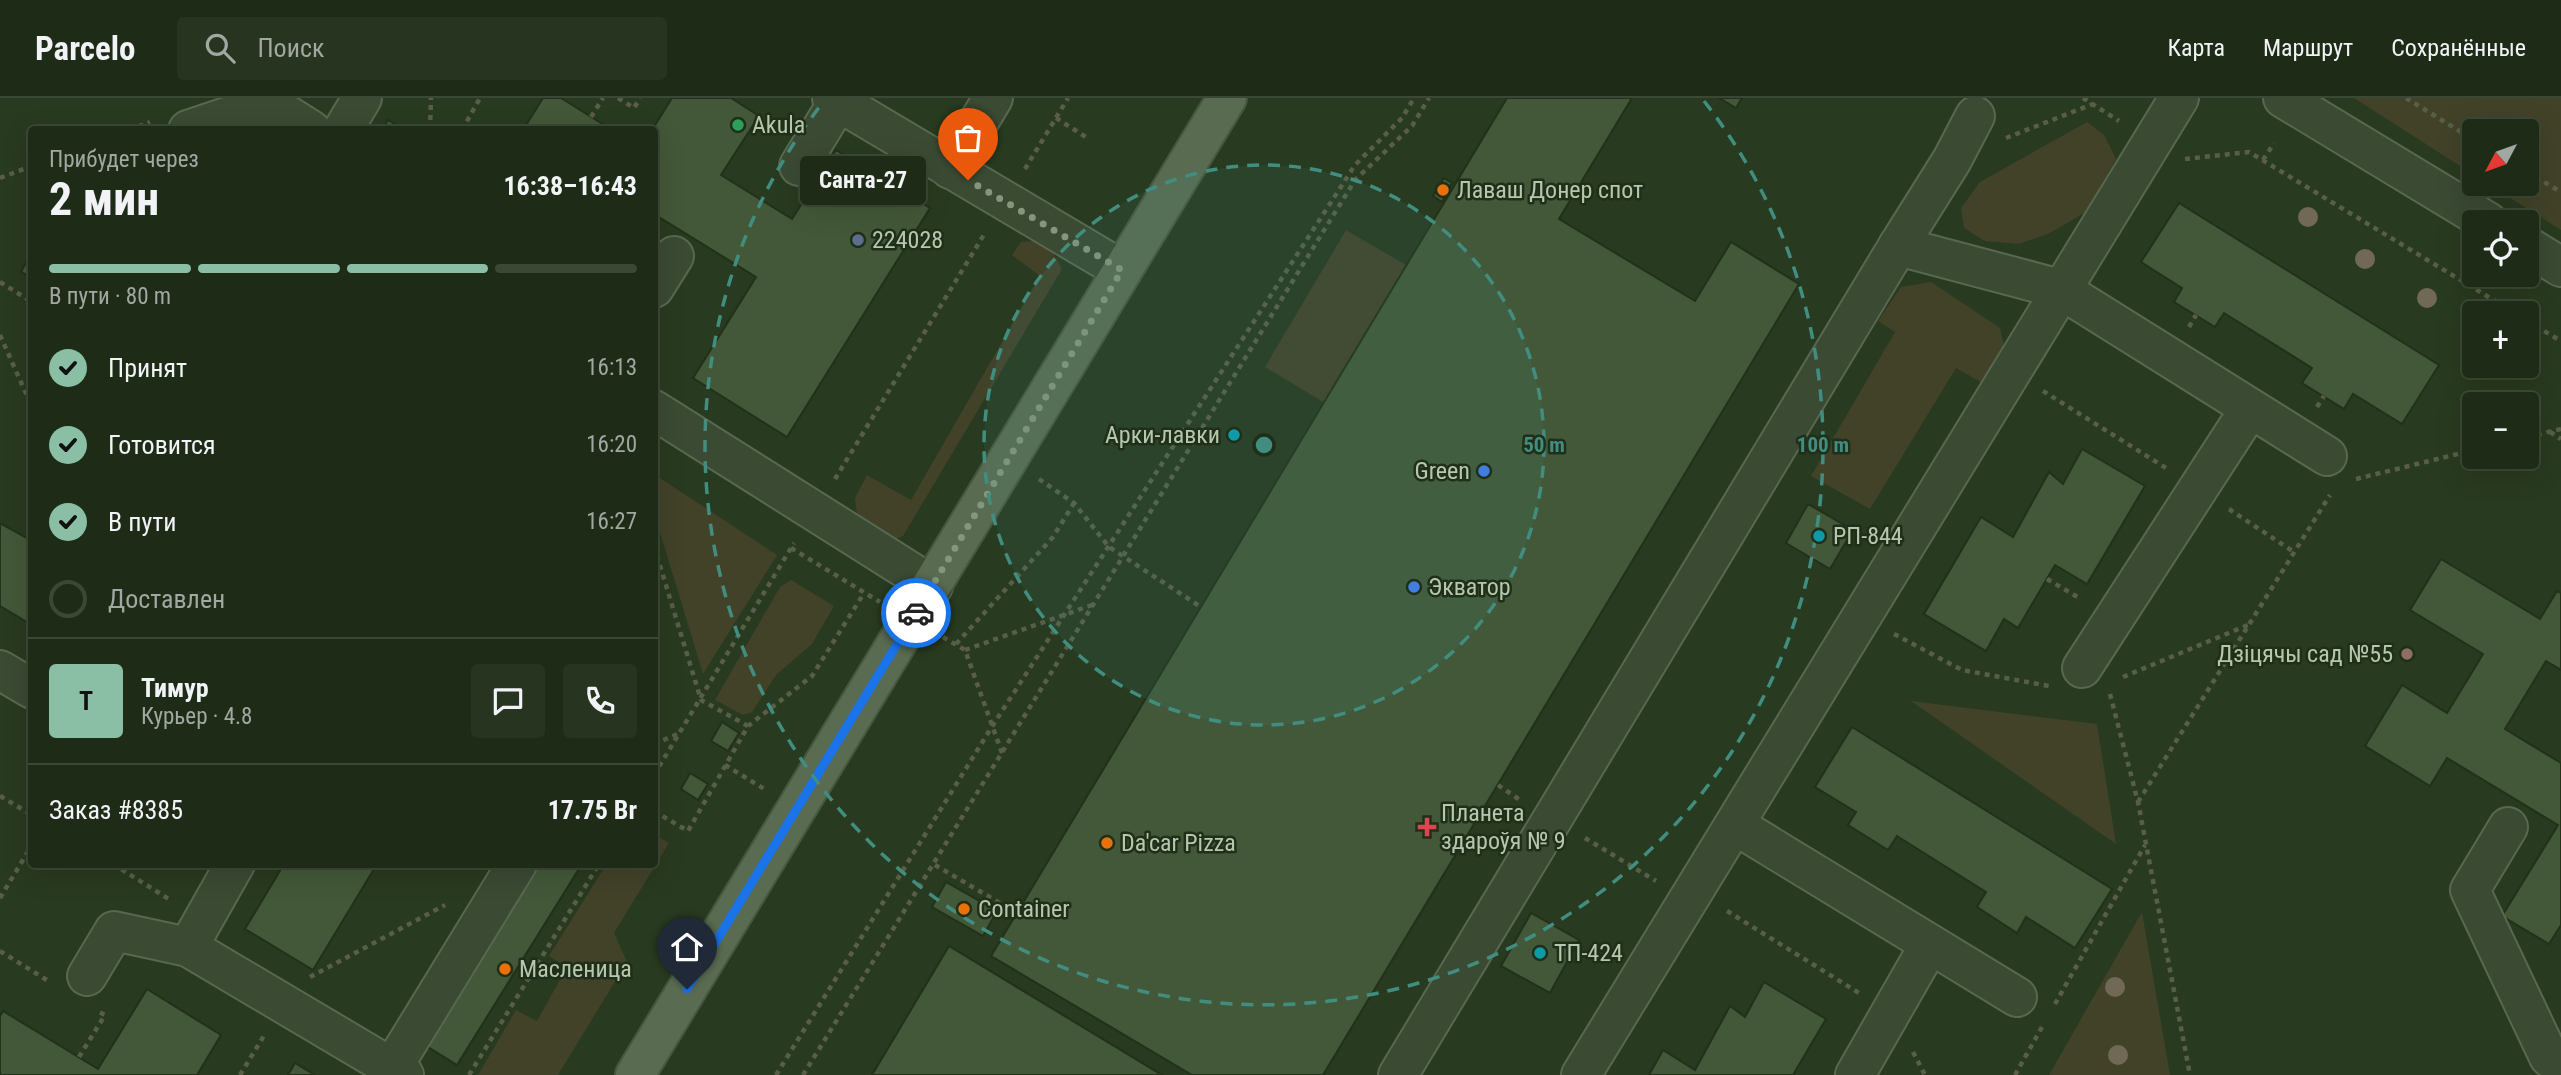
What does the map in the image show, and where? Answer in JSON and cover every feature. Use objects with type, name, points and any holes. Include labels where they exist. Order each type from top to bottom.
[{"type":"main road","points":[[642,1069],[1227,98]]},
{"type":"street","points":[[346,126],[362,98]]},
{"type":"street","points":[[950,169],[993,98]]},
{"type":"street","points":[[1581,1075],[2179,98]]},
{"type":"street","points":[[2283,98],[2468,210]]},
{"type":"street","points":[[799,166],[835,100],[1122,270]]},
{"type":"street","points":[[200,126],[268,103],[305,126]]},
{"type":"street","points":[[1398,1075],[1952,160],[1975,116]]},
{"type":"street","points":[[1898,246],[2060,289],[2249,410],[2337,474]]},
{"type":"street","points":[[2539,253],[2561,267]]},
{"type":"street","points":[[658,282],[674,256]]},
{"type":"street","points":[[2085,671],[2249,410]]},
{"type":"street","points":[[658,413],[933,586]]},
{"type":"street","points":[[0,670],[28,687]]},
{"type":"street","points":[[1735,825],[2032,1007]]},
{"type":"street","points":[[2508,827],[2470,890],[2549,1057],[2561,1066]]},
{"type":"street","points":[[196,933],[232,868]]},
{"type":"street","points":[[88,976],[114,931],[196,933],[398,1072],[515,868]]},
{"type":"street","points":[[1855,1075],[1930,944]]},
{"type":"path","points":[[430,126],[431,98]]},
{"type":"path","points":[[464,126],[480,98]]},
{"type":"path","points":[[591,117],[603,98]]},
{"type":"path","points":[[618,98],[634,108],[640,98]]},
{"type":"path","points":[[658,769],[1068,98]]},
{"type":"path","points":[[776,1075],[1064,616],[1355,165],[1402,118],[1414,98]]},
{"type":"path","points":[[803,1075],[935,865],[1355,180],[1412,127],[1429,98]]},
{"type":"path","points":[[2083,98],[2119,121]]},
{"type":"path","points":[[2406,98],[2462,133]]},
{"type":"path","points":[[1056,118],[1089,139]]},
{"type":"path","points":[[2263,160],[2274,143]]},
{"type":"path","points":[[2184,159],[2249,152],[2495,301]]},
{"type":"path","points":[[0,178],[28,168]]},
{"type":"path","points":[[2539,179],[2561,192]]},
{"type":"path","points":[[0,282],[28,300]]},
{"type":"path","points":[[2539,328],[2561,341]]},
{"type":"path","points":[[0,335],[28,398]]},
{"type":"path","points":[[2539,434],[2561,429]]},
{"type":"path","points":[[2550,431],[2561,439]]},
{"type":"path","points":[[2138,802],[2249,625],[2337,474],[2462,452]]},
{"type":"path","points":[[1009,459],[1074,503],[1109,547],[1201,607]]},
{"type":"path","points":[[956,644],[1053,537],[1074,503]]},
{"type":"path","points":[[658,558],[701,700],[748,726]]},
{"type":"path","points":[[658,813],[688,831],[748,726],[812,676],[864,593]]},
{"type":"path","points":[[965,650],[1092,605]]},
{"type":"path","points":[[1892,634],[1962,670],[2039,687],[2085,671],[2249,625]]},
{"type":"path","points":[[2085,671],[2138,802],[2190,1075]]},
{"type":"path","points":[[658,742],[681,733]]},
{"type":"path","points":[[1498,785],[1688,900],[1722,907],[1891,1013],[1925,1075]]},
{"type":"path","points":[[0,796],[28,813]]},
{"type":"path","points":[[2054,1006],[2145,845]]},
{"type":"path","points":[[0,898],[28,852]]},
{"type":"path","points":[[935,865],[1017,913]]},
{"type":"path","points":[[118,868],[196,933]]},
{"type":"path","points":[[469,1075],[597,868]]},
{"type":"path","points":[[304,980],[448,904]]},
{"type":"path","points":[[2015,1075],[2032,1007]]},
{"type":"path","points":[[240,1075],[266,1032]]},
{"type":"shaded area","points":[[2354,98],[2561,98],[2561,230],[2539,216],[2539,210],[2529,210],[2507,196],[2539,196],[2539,119],[2462,119],[2462,167]]},
{"type":"shaded area","points":[[2087,122],[2104,135],[2116,159],[2086,212],[2050,233],[2019,244],[1985,241],[1964,228],[1961,208],[1980,182]]},
{"type":"shaded area","points":[[1346,230],[1406,265],[1325,403],[1265,367]]},
{"type":"shaded area","points":[[1032,241],[1051,249],[1062,269],[903,536],[891,541],[858,523],[855,498],[867,475],[911,500],[1040,276],[1012,255],[1021,242]]},
{"type":"shaded area","points":[[1931,282],[2000,328],[2005,350],[1986,385],[1956,368],[1870,509],[1811,476],[1895,332],[1878,321],[1901,287]]},
{"type":"shaded area","points":[[658,477],[777,555],[703,674],[658,526]]},
{"type":"shaded area","points":[[791,580],[834,606],[812,644],[776,675],[752,712],[743,715],[715,700],[780,587]]},
{"type":"shaded area","points":[[1911,701],[2097,724],[2116,844]]},
{"type":"shaded area","points":[[658,837],[669,843],[658,861]]},
{"type":"shaded area","points":[[604,868],[654,868],[614,933],[627,962],[558,1075],[478,1075],[516,1010],[537,1021],[567,967],[549,956]]},
{"type":"shaded area","points":[[2142,912],[2170,1075],[2049,1075]]},
{"type":"building","points":[[543,98],[561,98],[606,126],[526,126]]},
{"type":"building","points":[[672,98],[731,98],[759,116],[721,175],[792,219],[836,150],[930,208],[787,437],[693,378],[756,277],[658,216],[658,126],[654,126]]},
{"type":"building","name":"Экватор","points":[[1507,98],[1632,98],[1559,219],[1695,301],[1731,242],[1799,284],[1323,1075],[1192,1075],[991,956]]},
{"type":"building","points":[[1719,98],[1742,98],[1736,108]]},
{"type":"building","points":[[388,120],[398,126],[384,126]]},
{"type":"building","name":"Лаваш Донер спот","points":[[1444,178],[1452,183],[1442,202],[1433,196]]},
{"type":"building","points":[[2179,203],[2439,365],[2402,424],[2353,394],[2344,409],[2302,383],[2312,368],[2224,313],[2215,327],[2174,302],[2182,288],[2141,262]]},
{"type":"building","points":[[28,259],[28,276],[21,272]]},
{"type":"building","points":[[2082,449],[2145,486],[2087,584],[2055,565],[2018,628],[2004,619],[1986,651],[1924,614],[1981,517],[2013,537],[2049,472],[2063,484]]},
{"type":"building","name":"РП-844","points":[[1808,504],[1853,530],[1830,569],[1786,543]]},
{"type":"building","points":[[0,523],[28,539],[28,623],[0,606]]},
{"type":"building","points":[[2441,559],[2540,619],[2557,591],[2561,593],[2561,670],[2546,661],[2505,729],[2561,763],[2561,925],[2549,944],[2502,916],[2558,825],[2447,758],[2430,786],[2365,746],[2402,685],[2447,713],[2483,654],[2410,610]]},
{"type":"building","points":[[722,722],[739,733],[728,751],[711,741]]},
{"type":"building","points":[[1852,727],[2112,889],[2075,948],[2026,917],[2017,933],[1977,907],[1986,892],[1897,836],[1888,850],[1848,825],[1856,812],[1815,787]]},
{"type":"building","points":[[690,773],[708,784],[698,800],[681,789]]},
{"type":"building","points":[[282,868],[375,868],[313,970],[245,929]]},
{"type":"building","points":[[527,868],[580,868],[457,1065],[420,1042]]},
{"type":"building","name":"Container","points":[[946,882],[997,911],[983,936],[932,907]]},
{"type":"building","name":"ТП-424","points":[[1531,913],[1579,940],[1550,993],[1501,966]]},
{"type":"building","points":[[949,946],[1162,1075],[872,1075]]},
{"type":"building","points":[[1764,982],[1826,1019],[1793,1075],[1649,1075],[1663,1050],[1695,1070],[1730,1006],[1745,1017]]},
{"type":"building","points":[[147,989],[221,1035],[197,1075],[0,1075],[0,1016],[3,1011],[98,1069]]},
{"type":"building","points":[[295,1063],[315,1075],[288,1075]]},
{"type":"way so far","points":[[916,613],[1122,270],[968,180]]},
{"type":"place","name":"Akula","points":[[738,125]]},
{"type":"place","name":"Санта-27","points":[[968,180]]},
{"type":"place","name":"Лаваш Донер спот","points":[[1443,190]]},
{"type":"place","name":"224028","points":[[858,240]]},
{"type":"place","name":"Арки-лавки","points":[[1234,435]]},
{"type":"place","name":"Green","points":[[1484,471]]},
{"type":"place","name":"РП-844","points":[[1819,536]]},
{"type":"place","name":"Экватор","points":[[1414,587]]},
{"type":"place","name":"Дзіцячы сад №55","points":[[2407,654]]},
{"type":"place","name":"Планета здароўя № 9","points":[[1427,827]]},
{"type":"place","name":"Da'car Pizza","points":[[1107,843]]},
{"type":"place","name":"Container","points":[[964,909]]},
{"type":"place","name":"ТП-424","points":[[1540,953]]},
{"type":"place","name":"Масленица","points":[[505,969]]},
{"type":"route","points":[[687,989],[916,613]]}]
